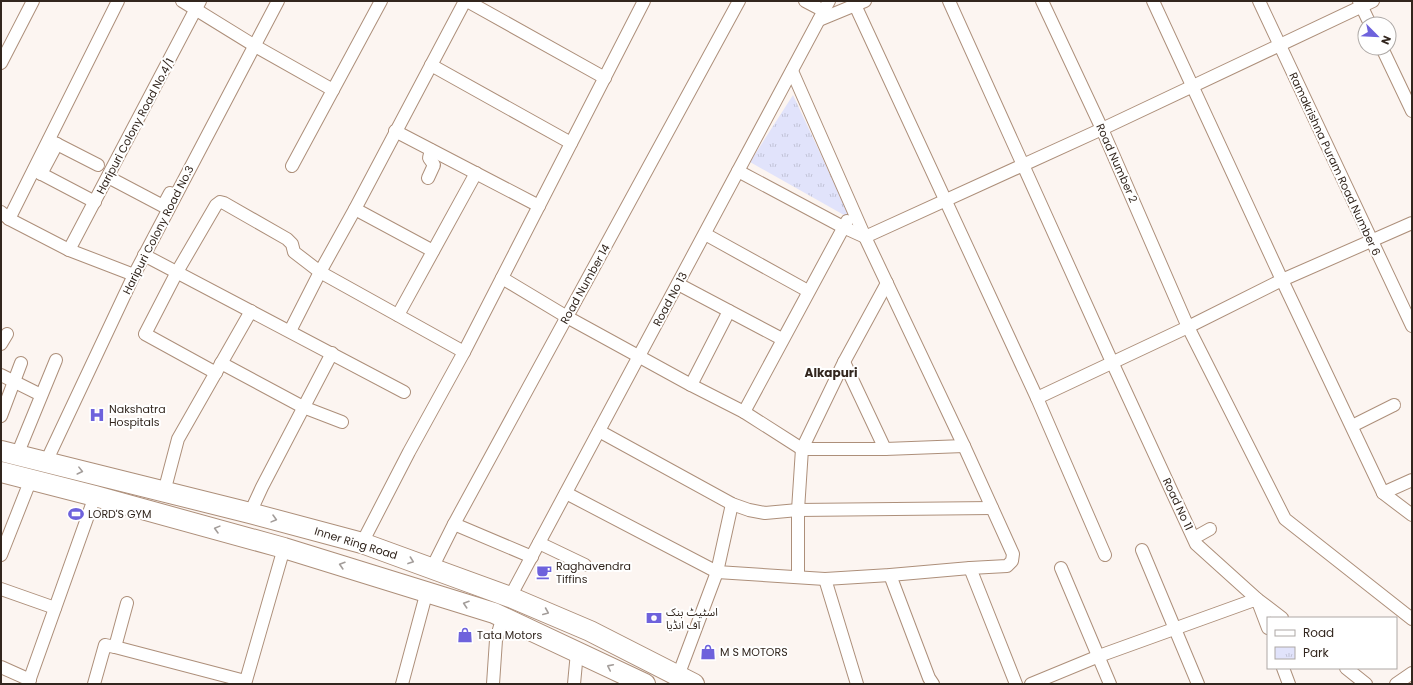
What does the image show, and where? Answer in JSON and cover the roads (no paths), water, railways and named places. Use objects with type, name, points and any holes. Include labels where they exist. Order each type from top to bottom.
[{"type":"highway","name":"Inner Ring Road","points":[[9,453],[203,501],[362,543],[510,597],[590,631],[686,680]]},
{"type":"highway","points":[[1,472],[95,496],[284,548],[427,591],[503,616],[645,684]]},
{"type":"highway","points":[[180,519],[190,508],[198,506],[203,501]]},
{"type":"street","points":[[1,63],[33,1]]},
{"type":"street","points":[[118,1],[38,172],[5,216],[70,250],[134,275]]},
{"type":"street","points":[[182,1],[198,6],[254,46],[333,90]]},
{"type":"street","name":"Haripuri Colony Road No.3","points":[[46,462],[166,207],[278,1]]},
{"type":"street","points":[[292,166],[381,1]]},
{"type":"street","points":[[290,331],[395,131],[466,1],[605,78]]},
{"type":"street","points":[[362,543],[409,452],[464,352],[644,1]]},
{"type":"street","name":"Road Number 14","points":[[432,568],[454,524],[739,1]]},
{"type":"street","points":[[805,1],[824,11],[860,3],[946,199],[1037,398],[1105,555]]},
{"type":"street","name":"Road No 11","points":[[950,1],[1112,362],[1196,544],[1257,599],[1281,617]]},
{"type":"street","name":"Road Number 2","points":[[1042,1],[1102,129],[1188,327],[1285,519],[1412,619]]},
{"type":"street","points":[[1153,1],[1282,280],[1384,493],[1412,515]]},
{"type":"street","name":"Ramakrishna Puram Road Number 6","points":[[1259,1],[1412,326]]},
{"type":"street","points":[[738,171],[843,227],[865,237],[1102,129],[1280,45],[1360,4],[1373,1]]},
{"type":"street","points":[[1360,4],[1366,16]]},
{"type":"street","name":"Haripuri Colony Road No.4/1","points":[[70,250],[198,6]]},
{"type":"street","name":"Road No 13","points":[[510,597],[824,11]]},
{"type":"street","points":[[1386,56],[1412,110]]},
{"type":"street","points":[[431,65],[571,143]]},
{"type":"street","points":[[566,493],[717,572],[825,579],[1007,566],[1012,561],[1013,554],[964,446],[865,237],[792,71]]},
{"type":"street","points":[[395,131],[539,206]]},
{"type":"street","points":[[53,142],[98,165]]},
{"type":"street","points":[[428,178],[434,164],[428,158],[431,150]]},
{"type":"street","points":[[38,172],[95,202]]},
{"type":"street","points":[[398,315],[476,173]]},
{"type":"street","points":[[108,177],[166,207],[177,178]]},
{"type":"street","points":[[342,422],[304,407],[145,334],[177,272],[216,205],[220,202],[286,239],[292,244],[294,252],[320,272],[464,352]]},
{"type":"street","points":[[355,209],[433,251]]},
{"type":"street","points":[[744,412],[782,339],[853,210]]},
{"type":"street","points":[[1037,398],[1188,327],[1282,280],[1372,242],[1412,223]]},
{"type":"street","points":[[705,234],[808,291]]},
{"type":"street","points":[[144,255],[404,392]]},
{"type":"street","points":[[502,278],[567,317],[691,385],[744,412],[802,449],[884,449],[964,446]]},
{"type":"street","points":[[798,577],[798,510],[802,449],[844,362],[887,283]]},
{"type":"street","points":[[678,284],[782,339]]},
{"type":"street","points":[[164,492],[178,439],[251,311]]},
{"type":"street","points":[[691,385],[729,311]]},
{"type":"street","points":[[250,513],[257,496],[332,354]]},
{"type":"street","points":[[9,453],[41,395],[56,360]]},
{"type":"street","points":[[844,362],[884,449]]},
{"type":"street","points":[[1,416],[21,363]]},
{"type":"street","points":[[1,375],[41,395]]},
{"type":"street","points":[[1352,426],[1394,406]]},
{"type":"street","points":[[599,431],[732,504],[749,510],[766,512],[798,510],[992,508]]},
{"type":"street","points":[[1,555],[31,479]]},
{"type":"street","points":[[1384,493],[1412,480]]},
{"type":"street","points":[[1,667],[29,682],[95,496]]},
{"type":"street","points":[[686,680],[717,572],[732,504]]},
{"type":"street","points":[[454,524],[532,557]]},
{"type":"street","points":[[1194,538],[1210,529]]},
{"type":"street","points":[[539,543],[585,565]]},
{"type":"street","points":[[94,684],[105,644],[245,683],[284,548]]},
{"type":"street","points":[[1142,550],[1198,684]]},
{"type":"street","points":[[970,568],[1016,684]]},
{"type":"street","points":[[1061,568],[1110,684]]},
{"type":"street","points":[[890,575],[929,678],[933,684]]},
{"type":"street","points":[[825,579],[857,684]]},
{"type":"street","points":[[1,590],[55,608]]},
{"type":"street","points":[[402,684],[427,591]]},
{"type":"street","points":[[1031,684],[1099,656],[1257,599],[1267,625]]},
{"type":"street","points":[[115,646],[127,602]]},
{"type":"street","points":[[493,684],[496,640],[503,616]]},
{"type":"street","points":[[574,684],[577,652]]},
{"type":"street","points":[[1283,669],[1289,684]]},
{"type":"street","points":[[1347,669],[1366,684]]},
{"type":"street","points":[[1396,684],[1412,673]]},
{"type":"place","name":"Nakshatra Hospitals","points":[[97,415]]},
{"type":"place","name":"LORD'S GYM","points":[[76,514]]},
{"type":"place","name":"Raghavendra Tiffins","points":[[544,572]]},
{"type":"place","name":"اسٹیٹ بنک آف انڈیا","points":[[654,618]]},
{"type":"place","name":"Tata Motors","points":[[465,635]]},
{"type":"place","name":"M S MOTORS","points":[[708,652]]},
{"type":"district","name":"Alkapuri","points":[[831,373]]}]
